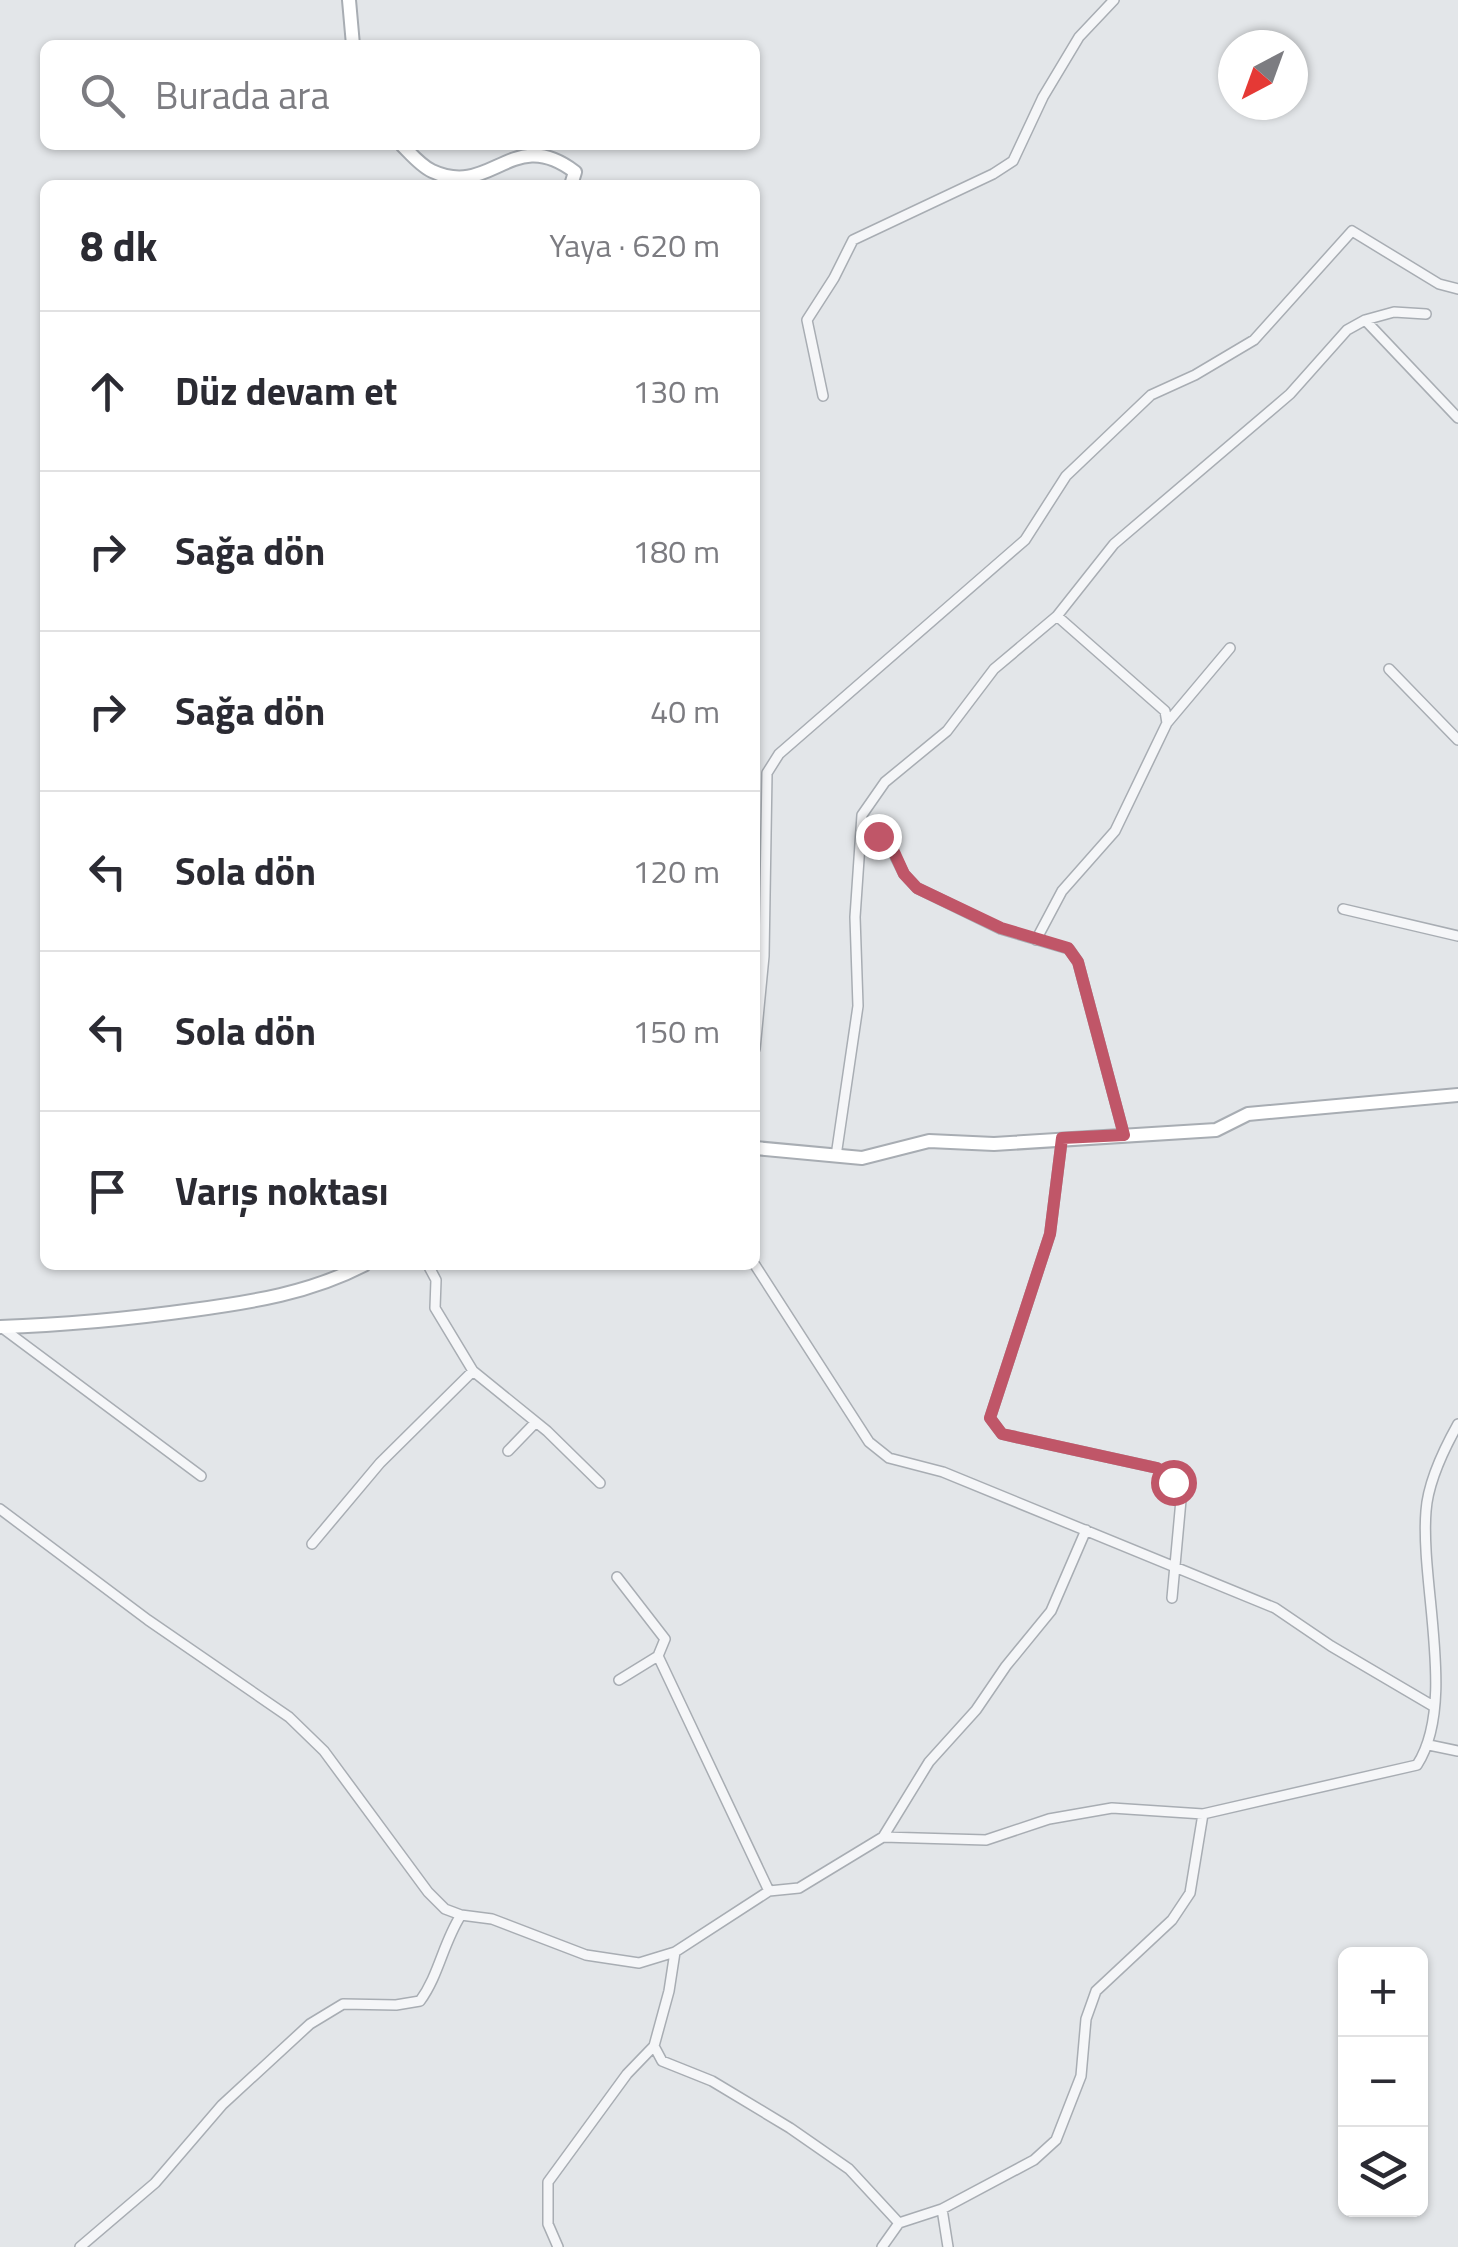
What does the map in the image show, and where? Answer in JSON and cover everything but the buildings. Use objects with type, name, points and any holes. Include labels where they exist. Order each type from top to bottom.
[{"type":"street","points":[[350,0],[353,40]]},
{"type":"street","points":[[823,396],[807,320],[853,240],[1014,160],[1042,97],[1079,37],[1114,0]]},
{"type":"street","points":[[407,150],[429,170],[454,178],[478,175],[533,153],[556,158],[575,172],[573,180]]},
{"type":"street","points":[[760,997],[767,773],[779,754],[1025,540],[1066,476],[1151,394],[1194,376],[1254,340],[1352,231],[1440,284],[1458,289]]},
{"type":"street","points":[[836,1156],[858,1006],[854,916],[862,815],[885,782],[946,731],[994,670],[1056,616],[1114,544],[1290,394],[1348,330],[1365,320],[1394,312],[1426,314]]},
{"type":"street","points":[[1365,320],[1458,418]]},
{"type":"street","points":[[1056,616],[1165,710],[1166,723]]},
{"type":"street","points":[[1036,940],[1062,891],[1115,831],[1166,723],[1230,648]]},
{"type":"street","points":[[1389,670],[1458,740]]},
{"type":"street","points":[[861,830],[878,836],[894,852],[904,874],[917,888],[1001,928],[1068,948],[1078,962],[1124,1135]]},
{"type":"street","points":[[1342,909],[1458,936]]},
{"type":"street","points":[[760,1148],[862,1158],[929,1141],[994,1144],[1216,1130],[1248,1114],[1458,1095]]},
{"type":"street","points":[[1062,1138],[1050,1234],[990,1418],[1002,1434],[1157,1468],[1173,1482],[1181,1500],[1172,1598]]},
{"type":"street","points":[[0,1327],[96,1323],[227,1305],[310,1289],[353,1270]]},
{"type":"street","points":[[431,1270],[436,1280],[435,1308],[473,1372],[536,1422],[600,1483]]},
{"type":"street","points":[[758,1270],[869,1442],[889,1458],[943,1472],[1275,1608],[1330,1646],[1433,1706]]},
{"type":"street","points":[[0,1327],[201,1476]]},
{"type":"street","points":[[312,1544],[380,1463],[473,1372]]},
{"type":"street","points":[[508,1451],[536,1422]]},
{"type":"street","points":[[883,1837],[986,1840],[1049,1819],[1112,1808],[1204,1814],[1417,1765],[1429,1745],[1437,1666],[1426,1574],[1426,1508],[1444,1449],[1458,1424]]},
{"type":"street","points":[[0,1509],[148,1620],[289,1718],[324,1751],[444,1908],[461,1916],[492,1919],[586,1955],[639,1963],[675,1952],[769,1891],[799,1888],[883,1837],[930,1762],[976,1710],[1050,1612],[1086,1530]]},
{"type":"street","points":[[617,1577],[665,1639],[658,1656],[619,1680]]},
{"type":"street","points":[[658,1656],[769,1891]]},
{"type":"street","points":[[1429,1745],[1458,1750]]},
{"type":"street","points":[[882,2247],[899,2222],[942,2209],[1034,2160],[1056,2140],[1081,2076],[1086,2020],[1096,1992],[1172,1920],[1190,1893],[1204,1814]]},
{"type":"street","points":[[80,2247],[155,2182],[222,2106],[310,2024],[344,2004],[396,2006],[420,2001],[461,1916]]},
{"type":"street","points":[[558,2247],[548,2224],[548,2182],[628,2074],[654,2046],[675,1952]]},
{"type":"street","points":[[654,2046],[662,2060],[712,2081],[834,2159],[899,2222]]},
{"type":"street","points":[[942,2209],[948,2247]]},
{"type":"route","points":[[878,836],[894,852],[904,874],[917,888],[1001,928],[1068,948],[1078,962],[1124,1135],[1062,1138],[1050,1234],[990,1418],[1002,1434],[1157,1468],[1173,1482]]}]
